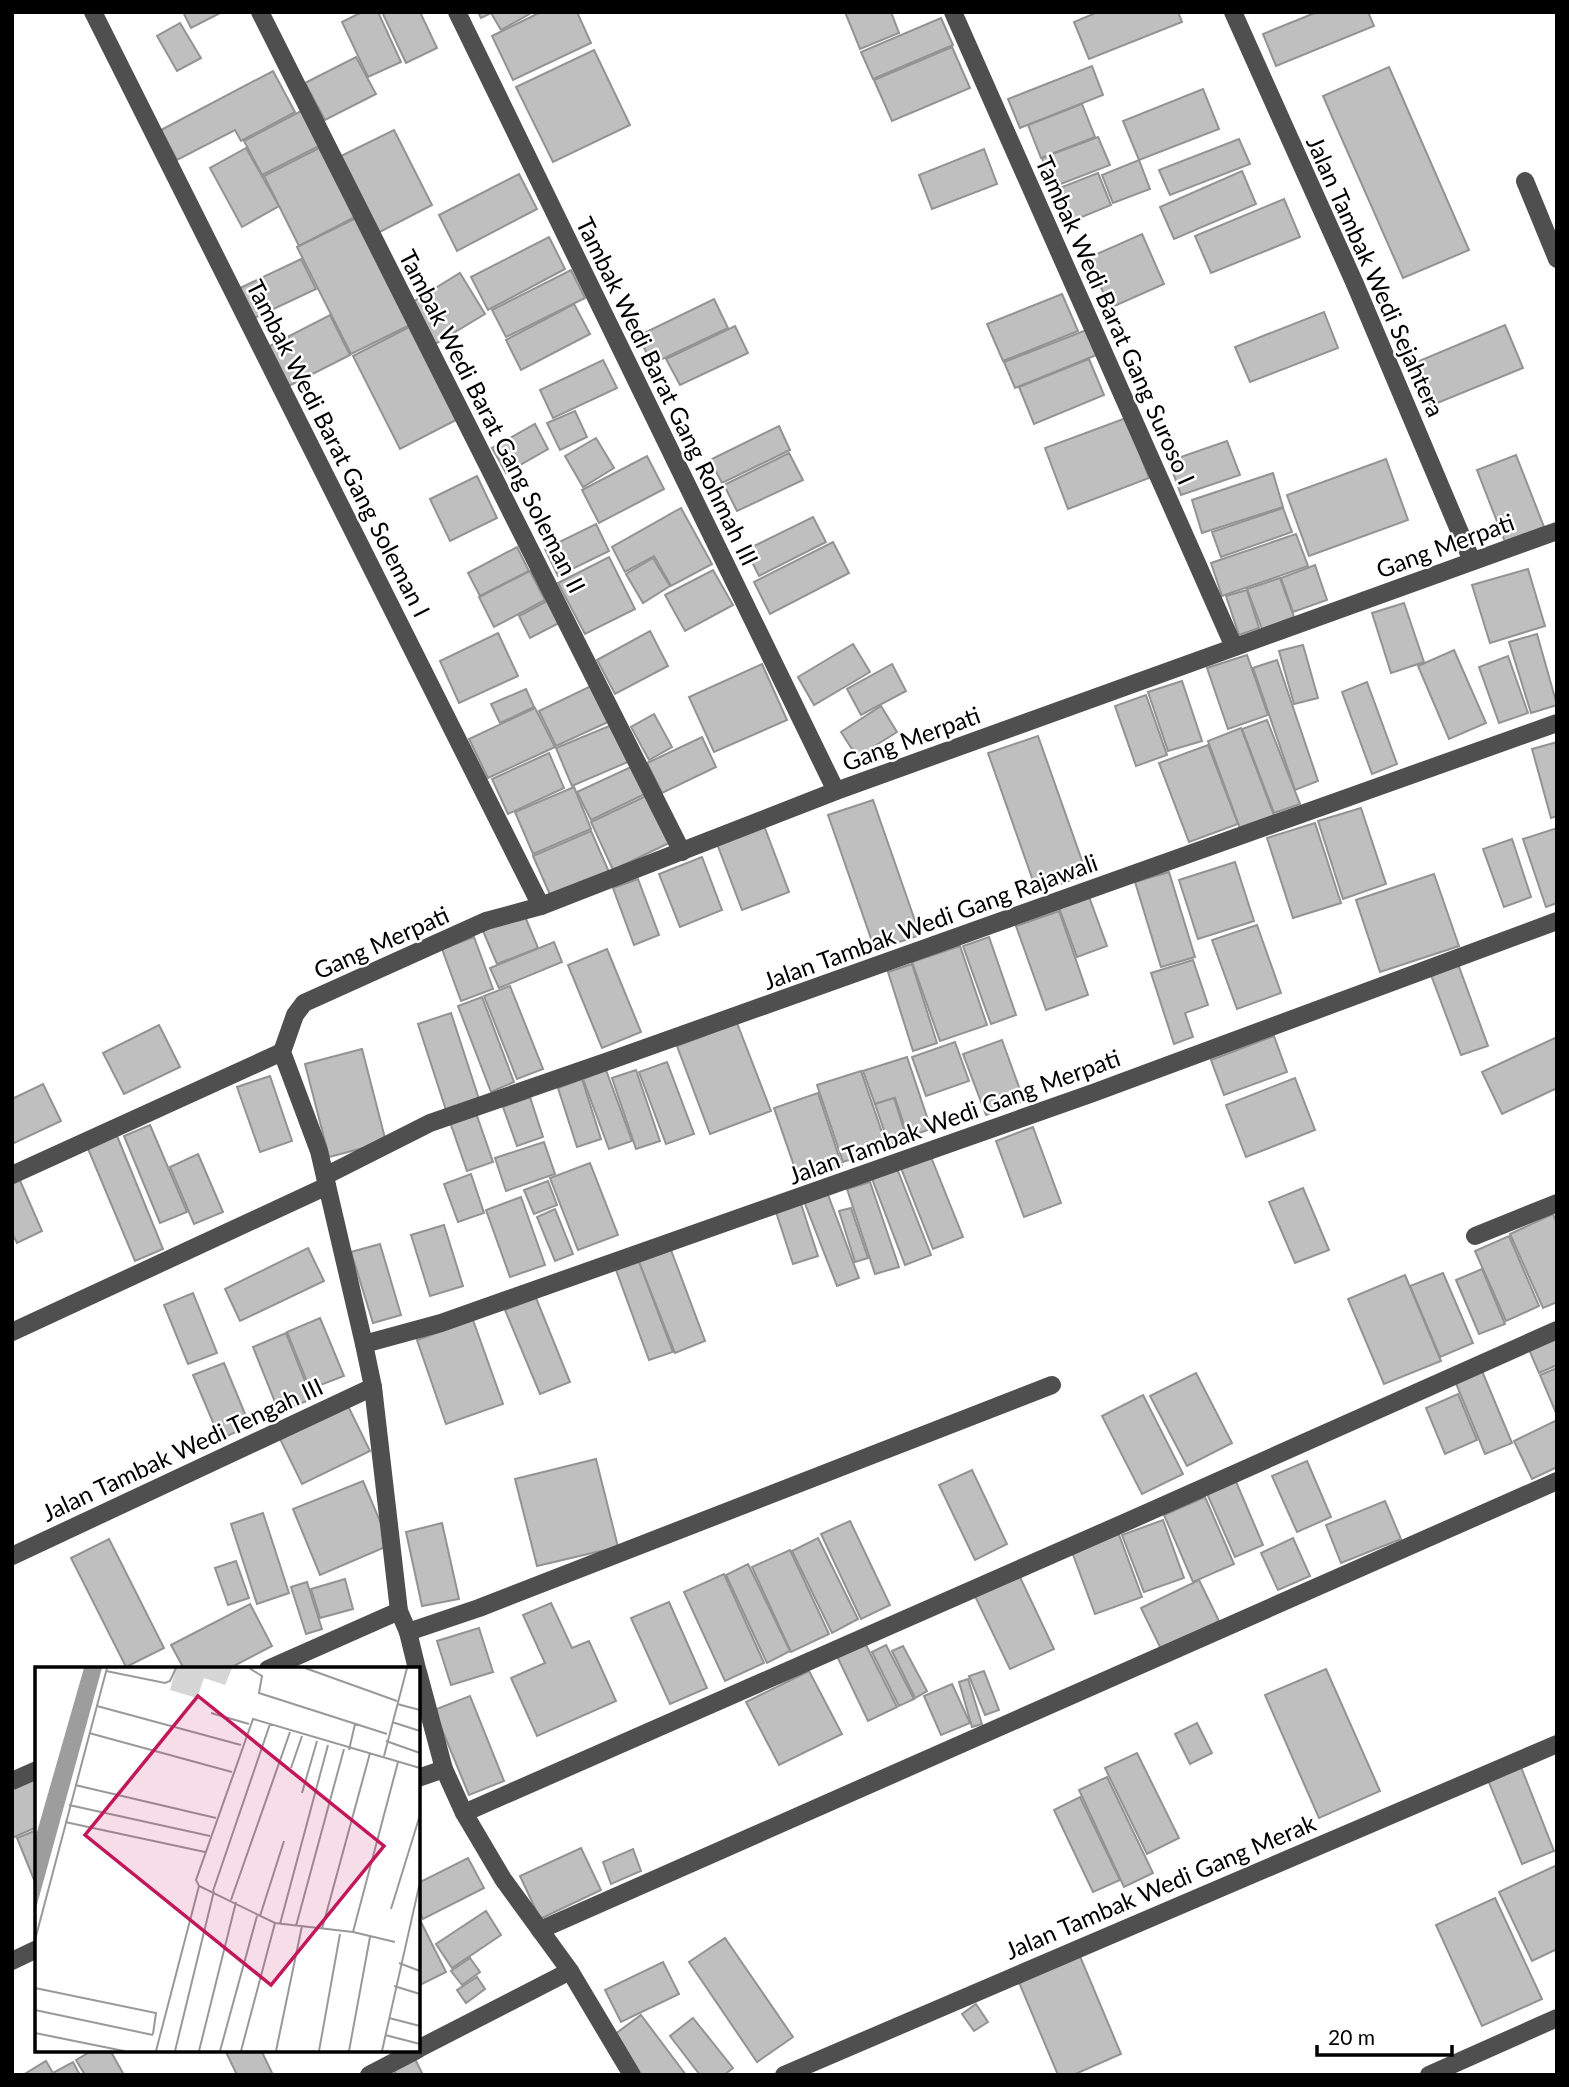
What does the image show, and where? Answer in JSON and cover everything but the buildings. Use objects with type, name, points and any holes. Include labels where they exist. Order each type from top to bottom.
[{"type":"street","name":"Tambak Wedi Barat Gang Soleman I","points":[[93,12],[541,905]]},
{"type":"street","name":"Tambak Wedi Barat Gang Soleman II","points":[[260,12],[682,852]]},
{"type":"street","name":"Tambak Wedi Barat Gang Rohmah III","points":[[457,12],[836,791]]},
{"type":"street","name":"Tambak Wedi Barat Gang Suroso I","points":[[953,12],[1234,647]]},
{"type":"street","name":"Jalan Tambak Wedi Sejahtera","points":[[1233,12],[1355,284],[1472,561]]},
{"type":"street","points":[[1525,181],[1557,258]]},
{"type":"street","name":"Gang Merpati","points":[[282,1052],[295,1015],[304,1003],[486,921],[541,905],[836,791],[1557,531]]},
{"type":"street","name":"Jalan Tambak Wedi Gang Rajawali","points":[[12,1332],[326,1181],[430,1123],[1557,723]]},
{"type":"street","name":"Jalan Tambak Wedi Gang Merpati","points":[[364,1345],[441,1323],[1067,1102],[1557,921]]},
{"type":"street","points":[[12,1174],[282,1052],[319,1152],[364,1345],[373,1387],[399,1611],[417,1667]]},
{"type":"street","points":[[1475,1236],[1557,1203]]},
{"type":"street","points":[[464,1813],[1557,1331]]},
{"type":"street","points":[[408,1632],[479,1608],[1052,1385]]},
{"type":"street","name":"Jalan Tambak Wedi Tengah III","points":[[12,1556],[373,1387]]},
{"type":"street","points":[[540,1930],[1557,1481]]},
{"type":"street","points":[[273,1667],[399,1611]]},
{"type":"street","points":[[420,1678],[444,1769],[464,1813],[503,1879],[570,1971],[632,2075]]},
{"type":"street","name":"Jalan Tambak Wedi Gang Merak","points":[[784,2075],[1557,1744]]},
{"type":"street","points":[[420,1777],[444,1769]]},
{"type":"street","points":[[12,1781],[35,1771]]},
{"type":"street","points":[[12,1961],[35,1950]]},
{"type":"street","points":[[420,2048],[570,1971]]},
{"type":"street","points":[[1429,2075],[1557,2018]]},
{"type":"street","points":[[369,2075],[413,2052]]}]
